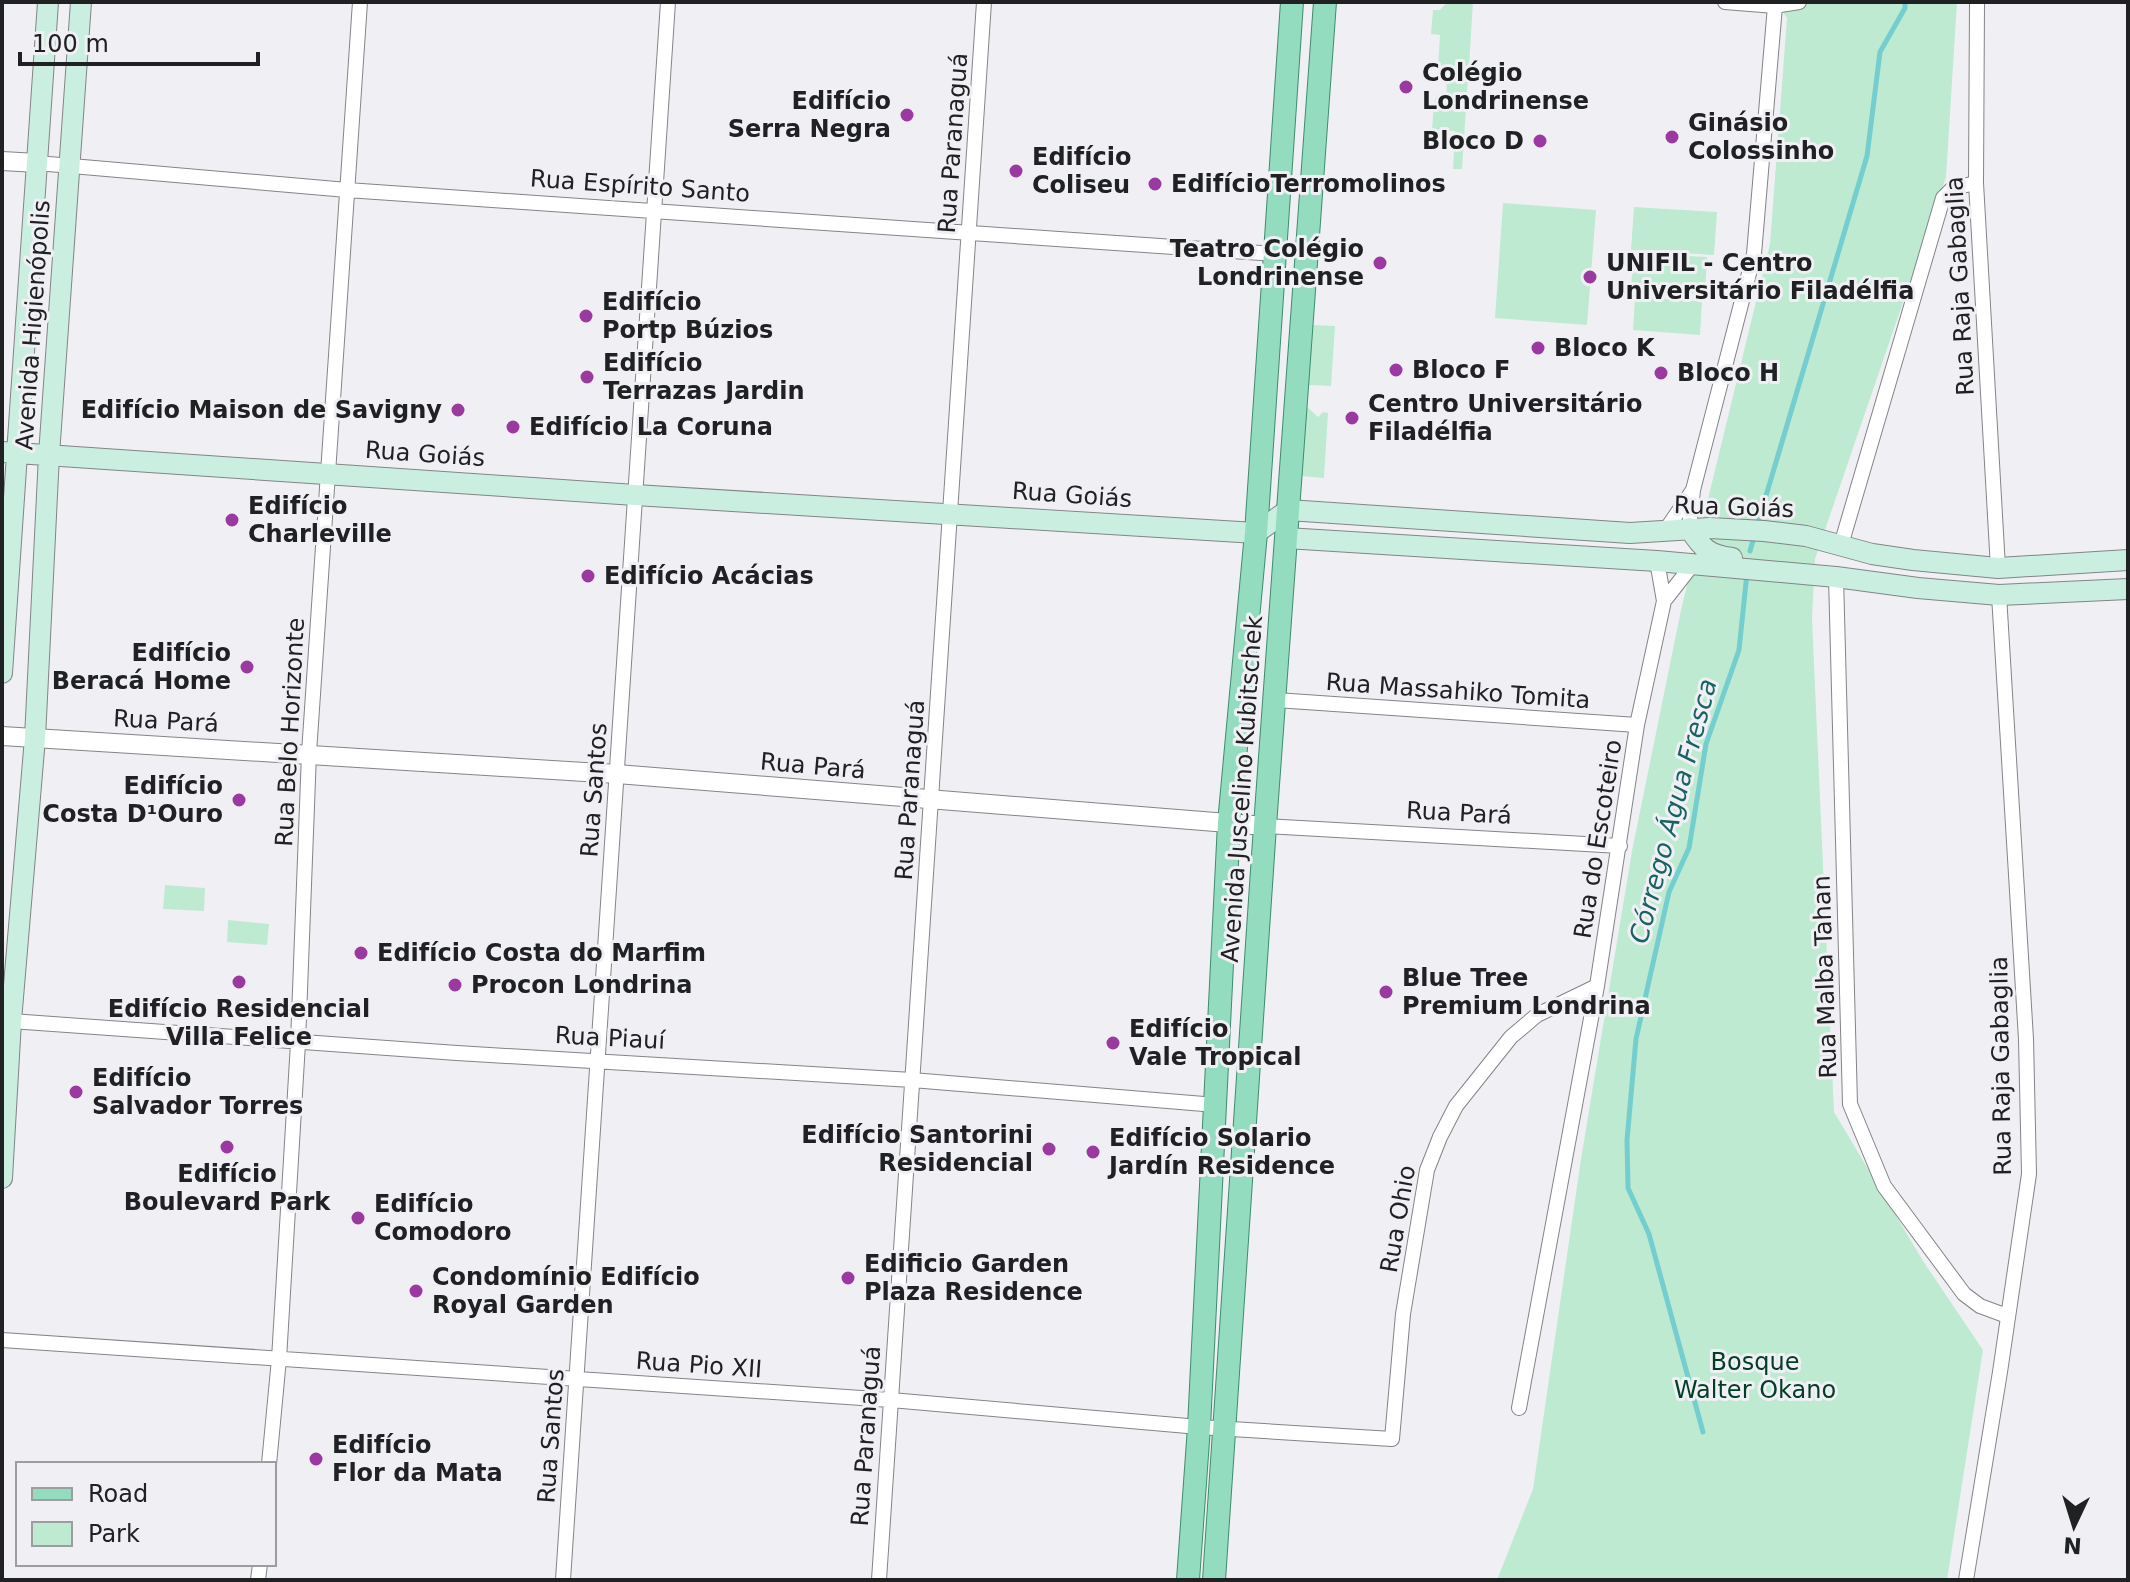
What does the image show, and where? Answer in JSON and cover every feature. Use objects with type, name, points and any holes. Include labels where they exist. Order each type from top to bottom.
[{"type":"main road","name":"Avenida Higienópolis","points":[[2,673],[10,452],[37,163],[48,2]]},
{"type":"main road","name":"Avenida Higienópolis","points":[[2,1178],[7,1021],[35,738],[49,455],[81,2]]},
{"type":"main road","name":"Avenida Juscelino Kubitschek","points":[[1188,1580],[1199,1427],[1229,823],[1256,533],[1292,2]]},
{"type":"main road","name":"Avenida Juscelino Kubitschek","points":[[1214,1580],[1322,41],[1322,2]]},
{"type":"main road","name":"Rua Goiás","points":[[10,452],[1256,533]]},
{"type":"main road","points":[[1256,533],[1288,510]]},
{"type":"main road","name":"Rua Goiás","points":[[1288,510],[1630,533],[1689,528],[1792,534],[1872,554],[1998,568],[2128,560]]},
{"type":"main road","points":[[1689,528],[1701,548],[1716,556],[1806,566],[1836,577]]},
{"type":"main road","points":[[1630,533],[1649,545],[1657,561]]},
{"type":"main road","points":[[1286,538],[1657,561],[1999,595],[2128,589]]},
{"type":"main road","points":[[1216,1105],[1228,1117],[1231,1139],[1225,1222],[1234,1280]]},
{"type":"street","name":"Rua Belo Horizonte","points":[[269,1462],[279,1359],[298,1043],[309,753],[360,2]]},
{"type":"street","name":"Rua Santos","points":[[563,1580],[668,2]]},
{"type":"street","name":"Rua Paranaguá","points":[[879,1580],[984,2]]},
{"type":"street","points":[[1725,2],[1775,6],[1799,2]]},
{"type":"street","name":"Rua Raja Gabaglia","points":[[1977,2],[1976,183],[1998,568]]},
{"type":"street","points":[[1689,528],[1693,490],[1754,254],[1775,6]]},
{"type":"street","name":"Rua Espírito Santo","points":[[2,161],[71,164],[347,190],[1275,254]]},
{"type":"street","points":[[1841,545],[1943,198],[1953,188],[1976,183]]},
{"type":"street","points":[[1665,531],[1693,490]]},
{"type":"street","name":"Rua do Escoteiro","points":[[1519,1408],[1597,986],[1637,725],[1664,601],[1657,561]]},
{"type":"street","points":[[1664,601],[1693,564]]},
{"type":"street","name":"Rua Malba Tahan","points":[[1836,577],[1850,1104],[1884,1186],[1964,1294],[1980,1306],[2007,1316]]},
{"type":"street","name":"Rua Raja Gabaglia","points":[[1966,1580],[2029,1174],[2026,1039],[1999,595]]},
{"type":"street","name":"Rua Massahiko Tomita","points":[[1276,700],[1637,725]]},
{"type":"street","name":"Rua Pará","points":[[2,736],[617,774],[1265,826],[1620,846]]},
{"type":"street","name":"Rua Ohio","points":[[1392,1439],[1403,1314],[1427,1170],[1440,1137],[1456,1106],[1511,1037],[1537,1015],[1597,986]]},
{"type":"street","name":"Rua Piauí","points":[[7,1021],[298,1043],[912,1080],[1216,1105]]},
{"type":"street","name":"Rua Pio XII","points":[[2,1340],[891,1400],[1199,1427],[1392,1439]]},
{"type":"green space","points":[[1447,2],[1473,2],[1469,66],[1459,69],[1438,67],[1440,35],[1431,34],[1433,10],[1440,10]]},
{"type":"green space","name":"Bosque Walter Okano","points":[[1776,2],[1957,2],[1946,177],[1815,559],[1812,619],[1834,1112],[1923,1261],[1983,1350],[1947,1580],[1497,1580],[1533,1489],[1581,1159],[1632,851],[1681,610],[1770,244],[1787,18]]},
{"type":"green space","points":[[1446,74],[1468,77],[1462,169],[1453,169],[1455,131],[1432,130],[1437,95],[1447,95]]},
{"type":"green space","points":[[1503,203],[1596,210],[1587,325],[1495,318]]},
{"type":"green space","points":[[1634,207],[1717,212],[1714,255],[1631,250]]},
{"type":"green space","points":[[1633,253],[1707,257],[1705,295],[1631,290]]},
{"type":"green space","points":[[1635,297],[1702,301],[1700,335],[1633,330]]},
{"type":"green space","points":[[1312,325],[1335,326],[1331,386],[1308,385]]},
{"type":"green space","points":[[1306,406],[1318,417],[1323,412],[1328,413],[1324,478],[1301,476]]},
{"type":"green space","points":[[165,885],[205,888],[204,911],[163,909]]},
{"type":"green space","points":[[228,920],[269,924],[267,945],[227,942]]},
{"type":"waterway","name":"Córrego Água Fresca","points":[[1757,526],[1867,156],[1880,52],[1905,8],[1905,2]]},
{"type":"waterway","name":"Córrego Água Fresca","points":[[1750,551],[1754,537]]},
{"type":"waterway","name":"Córrego Água Fresca","points":[[1703,1432],[1649,1234],[1628,1188],[1627,1140],[1636,1039],[1669,892],[1689,848],[1706,744],[1739,650],[1747,573]]},
{"type":"place","name":"Colégio Londrinense","points":[[1406,87]]},
{"type":"place","name":"Edifício Serra Negra","points":[[907,115]]},
{"type":"place","name":"Ginásio Colossinho","points":[[1672,137]]},
{"type":"place","name":"Bloco D","points":[[1540,141]]},
{"type":"place","name":"Edifício Coliseu","points":[[1016,171]]},
{"type":"place","name":"EdifícioTerromolinos","points":[[1155,184]]},
{"type":"place","name":"Teatro Colégio Londrinense","points":[[1380,263]]},
{"type":"place","name":"UNIFIL - Centro Universitário Filadélfia","points":[[1590,277]]},
{"type":"place","name":"Edifício Portp Búzios","points":[[586,316]]},
{"type":"place","name":"Bloco K","points":[[1538,348]]},
{"type":"place","name":"Bloco F","points":[[1396,370]]},
{"type":"place","name":"Bloco H","points":[[1661,373]]},
{"type":"place","name":"Edifício Terrazas Jardin","points":[[587,377]]},
{"type":"place","name":"Edifício Maison de Savigny","points":[[458,410]]},
{"type":"place","name":"Centro Universitário Filadélfia","points":[[1352,418]]},
{"type":"place","name":"Edifício La Coruna","points":[[513,427]]},
{"type":"place","name":"Edifício Charleville","points":[[232,520]]},
{"type":"place","name":"Edifício Acácias","points":[[588,576]]},
{"type":"place","name":"Edifício Beracá Home","points":[[247,667]]},
{"type":"place","name":"Edifício Costa D¹Ouro","points":[[239,800]]},
{"type":"place","name":"Edifício Costa do Marfim","points":[[361,953]]},
{"type":"place","name":"Edifício Residencial Villa Felice","points":[[239,982]]},
{"type":"place","name":"Procon Londrina","points":[[455,985]]},
{"type":"place","name":"Blue Tree Premium Londrina","points":[[1386,992]]},
{"type":"place","name":"Edifício Vale Tropical","points":[[1113,1043]]},
{"type":"place","name":"Edifício Salvador Torres","points":[[76,1092]]},
{"type":"place","name":"Edifício Boulevard Park","points":[[227,1147]]},
{"type":"place","name":"Edifício Santorini Residencial","points":[[1049,1149]]},
{"type":"place","name":"Edifício Solario Jardín Residence","points":[[1093,1152]]},
{"type":"place","name":"Edifício Comodoro","points":[[358,1218]]},
{"type":"place","name":"Edificio Garden Plaza Residence","points":[[848,1278]]},
{"type":"place","name":"Condomínio Edifício Royal Garden","points":[[416,1291]]},
{"type":"place","name":"Edifício Flor da Mata","points":[[316,1459]]}]
